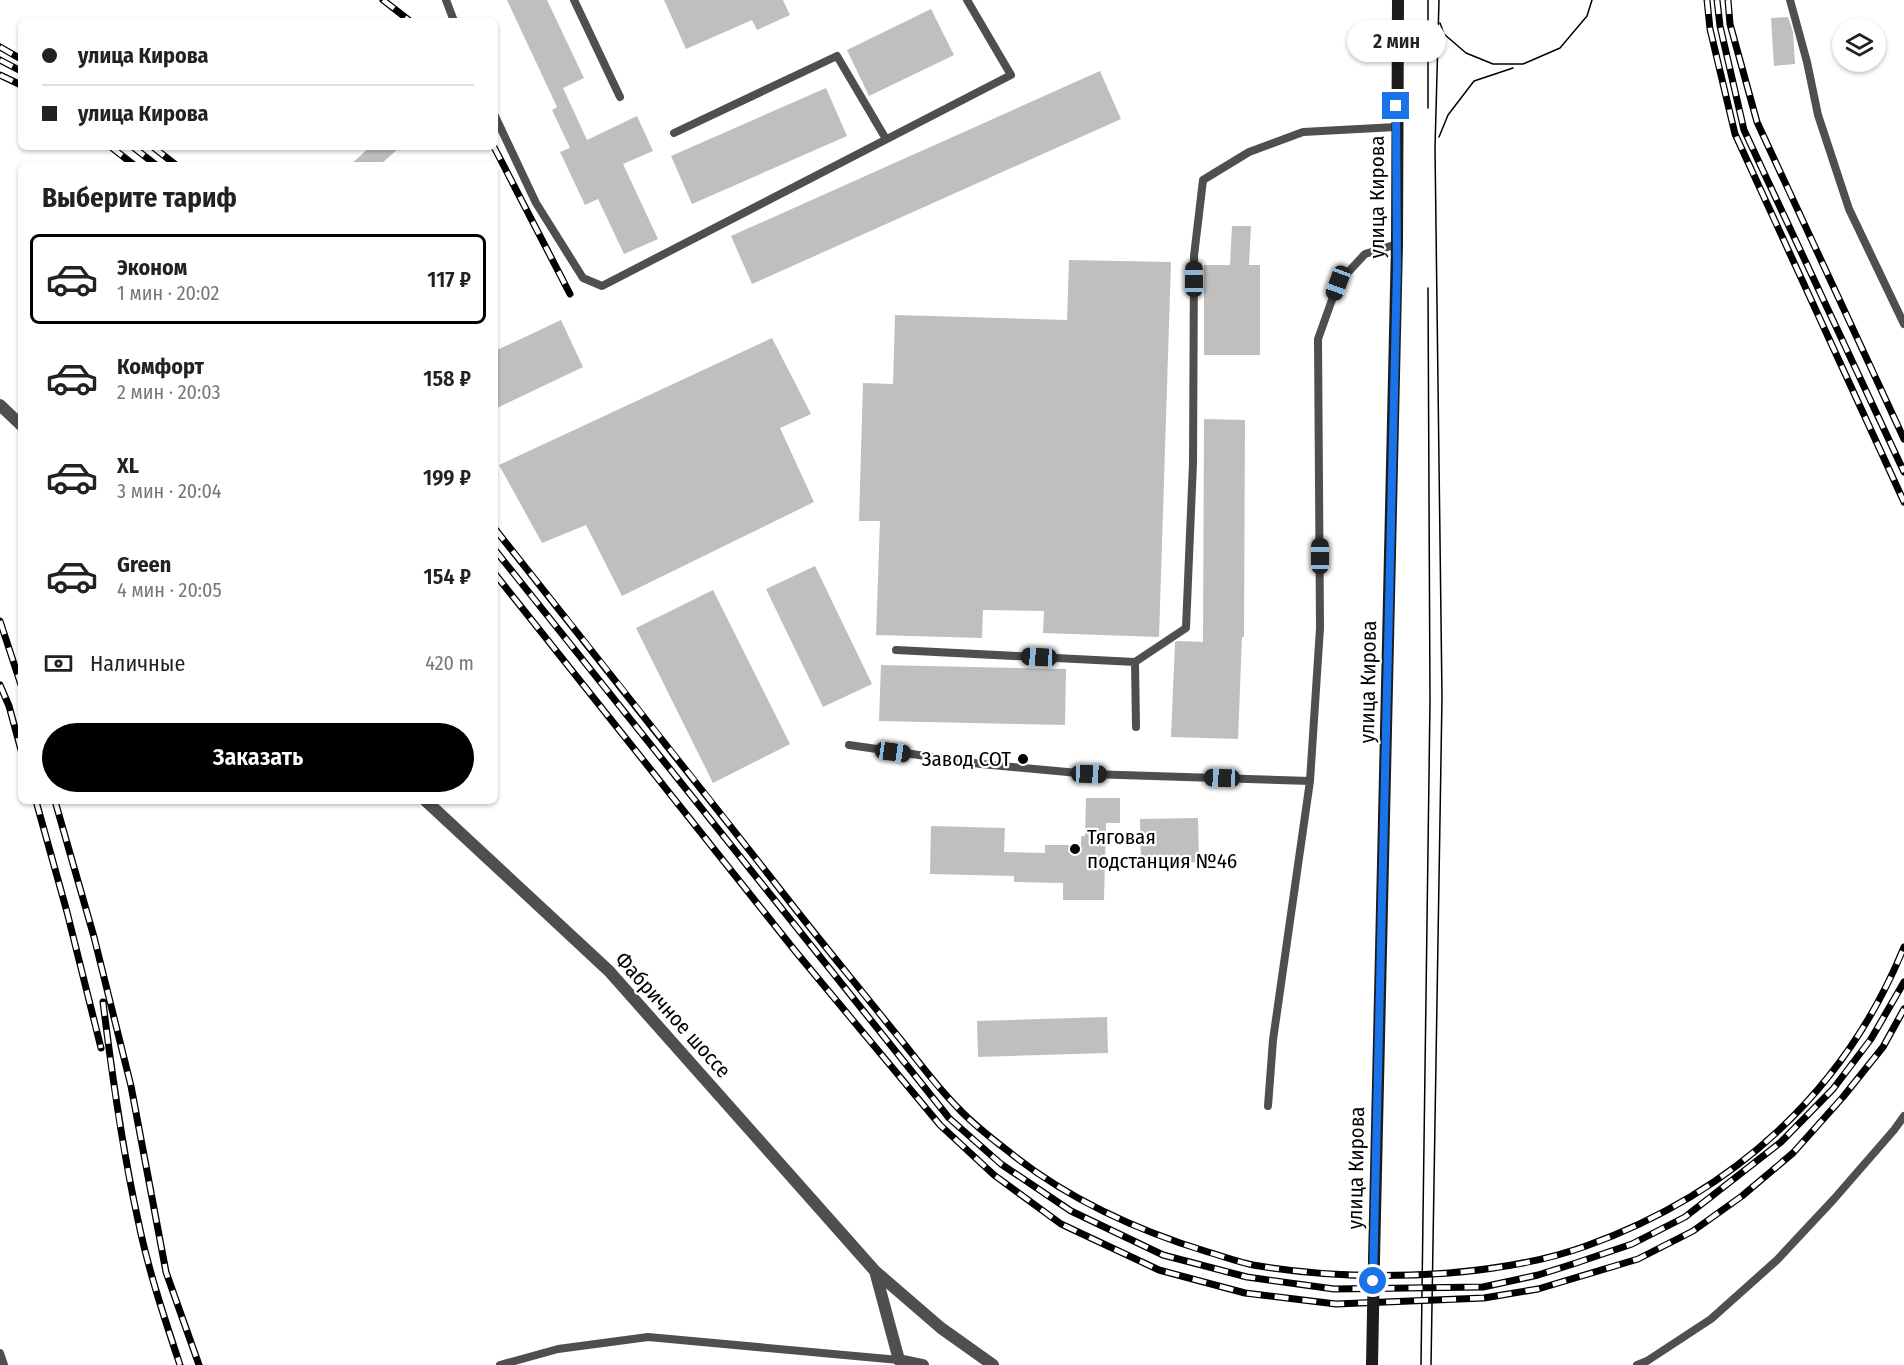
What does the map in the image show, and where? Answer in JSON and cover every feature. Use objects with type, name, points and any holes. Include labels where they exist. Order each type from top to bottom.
[{"type":"main road","name":"улица Кирова","points":[[1372,1365],[1397,244],[1398,0]]},
{"type":"street","points":[[0,405],[18,421]]},
{"type":"street","name":"Фабричное шоссе","points":[[429,804],[609,971],[875,1271],[941,1328],[993,1365]]},
{"type":"street","name":"Фабричное шоссе","points":[[875,1271],[900,1360]]},
{"type":"street","points":[[900,1360],[923,1365]]},
{"type":"lane","points":[[446,0],[453,18]]},
{"type":"lane","points":[[574,0],[620,98]]},
{"type":"lane","points":[[498,122],[536,203],[583,278],[602,286],[1011,75],[967,0]]},
{"type":"lane","points":[[1790,0],[1807,62],[1818,115],[1849,209],[1904,324]]},
{"type":"lane","points":[[674,134],[837,56],[886,139]]},
{"type":"lane","points":[[896,650],[1135,662],[1186,628],[1193,463],[1194,256],[1203,180],[1249,152],[1303,132],[1396,127]]},
{"type":"lane","points":[[1268,1106],[1273,1040],[1310,781],[1320,628],[1318,339],[1338,283],[1365,254],[1397,244]]},
{"type":"lane","points":[[1135,662],[1136,727]]},
{"type":"lane","points":[[849,745],[981,765],[1089,774],[1310,781]]},
{"type":"lane","points":[[1637,1365],[1647,1361],[1712,1319],[1777,1260],[1834,1199],[1904,1116]]},
{"type":"lane","points":[[500,1365],[558,1349],[648,1337],[900,1360]]},
{"type":"lane","points":[[0,1353],[4,1365]]},
{"type":"building","points":[[507,0],[547,0],[584,78],[563,88],[587,140],[637,116],[653,151],[623,164],[658,239],[624,254],[598,199],[585,205],[560,152],[570,148],[552,110],[557,107]]},
{"type":"building","points":[[664,0],[783,0],[790,15],[757,30],[752,20],[686,49]]},
{"type":"building","points":[[931,9],[954,55],[869,96],[847,50]]},
{"type":"building","points":[[1788,17],[1793,32],[1795,64],[1774,66],[1771,18]]},
{"type":"building","points":[[1100,71],[1121,119],[752,284],[731,236]]},
{"type":"building","points":[[826,88],[847,136],[692,204],[671,156]]},
{"type":"building","points":[[367,150],[397,150],[383,162],[353,162]]},
{"type":"building","points":[[1232,226],[1251,226],[1249,265],[1260,265],[1260,355],[1204,355],[1204,265],[1230,265]]},
{"type":"building","points":[[1069,260],[1171,262],[1159,637],[1043,633],[1044,611],[983,610],[982,638],[876,635],[880,521],[859,521],[863,383],[893,384],[895,315],[1067,320]]},
{"type":"building","points":[[561,320],[583,367],[498,408],[498,350]]},
{"type":"building","points":[[772,338],[811,414],[780,428],[814,502],[622,596],[586,525],[542,543],[499,465]]},
{"type":"building","points":[[1204,419],[1245,420],[1244,637],[1242,637],[1238,739],[1171,737],[1175,642],[1203,642]]},
{"type":"building","points":[[815,566],[872,684],[823,707],[766,589]]},
{"type":"building","points":[[713,590],[790,744],[713,783],[636,628]]},
{"type":"building","points":[[881,665],[1066,669],[1065,725],[879,721]]},
{"type":"building","points":[[1086,798],[1120,798],[1120,823],[1106,823],[1104,900],[1063,900],[1063,883],[1014,882],[1014,876],[930,874],[931,826],[1005,828],[1004,852],[1045,853],[1045,845],[1081,845],[1081,836],[1085,836]]},
{"type":"building","points":[[1198,818],[1199,862],[1141,863],[1140,819]]},
{"type":"building","points":[[1107,1017],[1108,1053],[978,1057],[977,1021]]},
{"type":"tram line","points":[[1428,0],[1428,108]]},
{"type":"tram line","points":[[1431,1365],[1442,697],[1435,148],[1439,0]]},
{"type":"tram line","points":[[1440,23],[1444,34],[1466,53],[1493,64],[1523,64],[1560,48],[1587,16],[1592,0]]},
{"type":"tram line","points":[[1439,137],[1448,115],[1474,81],[1513,68]]},
{"type":"tram line","points":[[1421,1365],[1430,701],[1428,288]]},
{"type":"railway","points":[[383,0],[406,18]]},
{"type":"railway","points":[[1707,0],[1710,29],[1735,134],[1904,502]]},
{"type":"railway","points":[[1717,0],[1720,26],[1744,130],[1904,472]]},
{"type":"railway","points":[[1728,0],[1730,24],[1757,122],[1904,439]]},
{"type":"railway","points":[[0,47],[18,57]]},
{"type":"railway","points":[[0,60],[18,69]]},
{"type":"railway","points":[[0,75],[18,84]]},
{"type":"railway","points":[[115,150],[130,162]]},
{"type":"railway","points":[[137,150],[152,162]]},
{"type":"railway","points":[[157,150],[172,162]]},
{"type":"railway","points":[[496,150],[570,294]]},
{"type":"railway","points":[[498,533],[812,930],[932,1079],[964,1114],[1030,1168],[1078,1198],[1155,1234],[1236,1261],[1277,1269],[1326,1274],[1375,1276],[1449,1273],[1536,1261],[1586,1246],[1639,1224],[1689,1197],[1736,1166],[1778,1131],[1816,1091],[1850,1047],[1879,999],[1904,947]]},
{"type":"railway","points":[[498,554],[949,1118],[1001,1164],[1071,1211],[1163,1255],[1247,1277],[1334,1289],[1483,1287],[1538,1275],[1632,1244],[1685,1217],[1781,1142],[1833,1089],[1871,1039],[1904,982]]},
{"type":"railway","points":[[498,578],[796,952],[940,1125],[994,1175],[1061,1224],[1159,1270],[1245,1293],[1336,1304],[1484,1298],[1538,1289],[1638,1259],[1693,1231],[1742,1196],[1793,1153],[1843,1097],[1883,1047],[1904,1009]]},
{"type":"railway","points":[[0,621],[18,676]]},
{"type":"railway","points":[[0,685],[9,706],[18,739]]},
{"type":"railway","points":[[37,804],[101,1048]]},
{"type":"railway","points":[[56,804],[94,937],[131,1086],[166,1272],[199,1365]]},
{"type":"railway","points":[[103,1002],[118,1111],[138,1220],[151,1275],[180,1365]]},
{"type":"place","name":"Завод СОТ","points":[[1023,759]]},
{"type":"place","name":"Тяговая подстанция №46","points":[[1075,849]]},
{"type":"route","points":[[1373,1281],[1397,268],[1396,106]]}]
